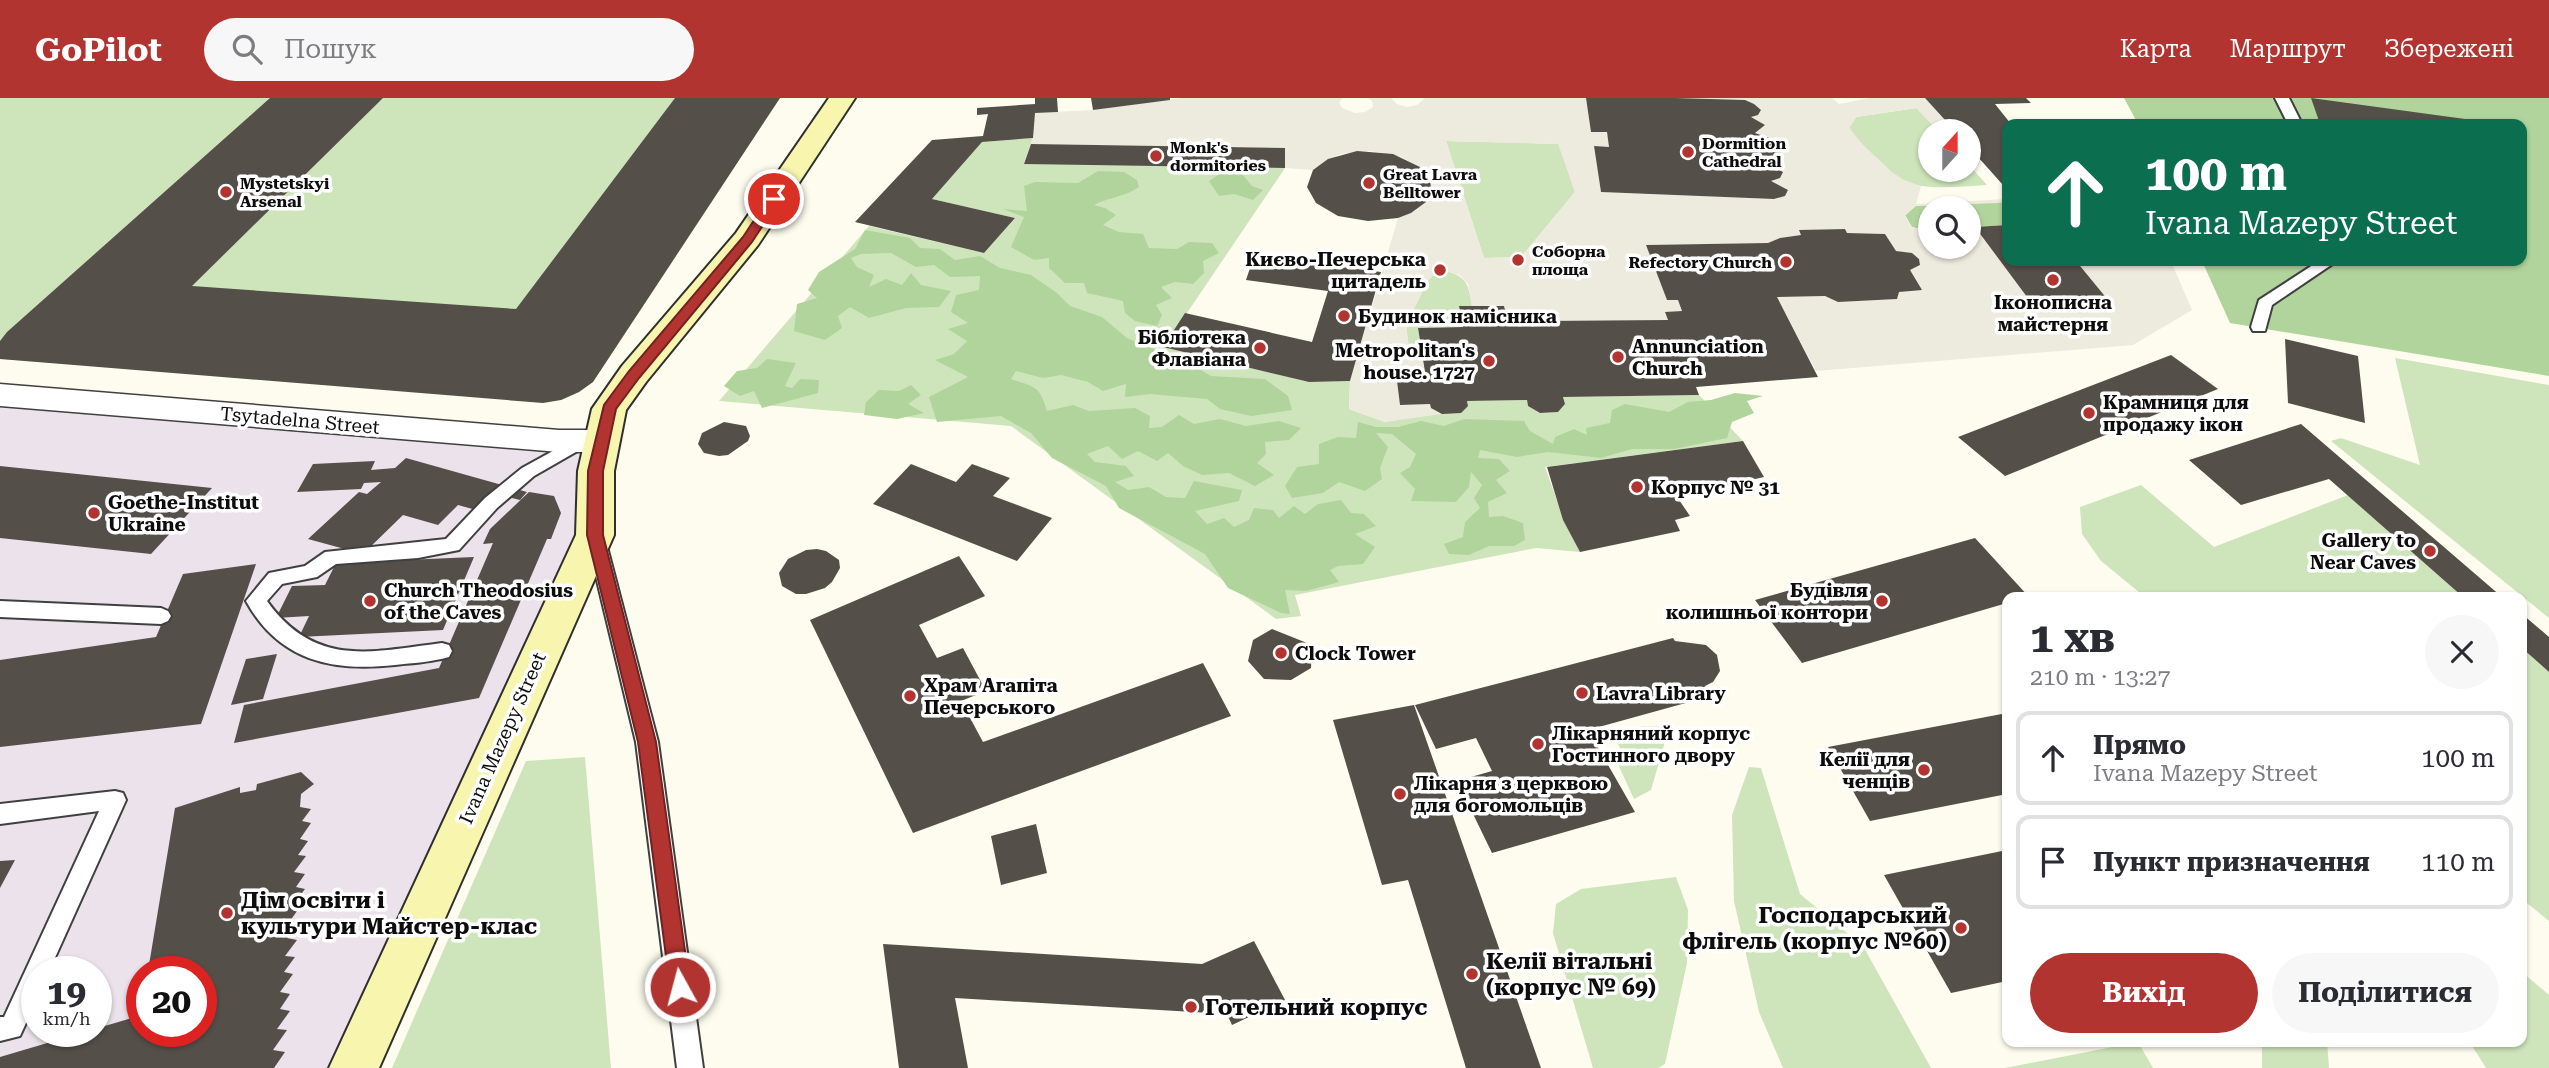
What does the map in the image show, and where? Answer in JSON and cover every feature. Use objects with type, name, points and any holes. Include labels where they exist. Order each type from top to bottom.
[{"type":"main road","name":"Ivana Mazepy Street","points":[[354,1068],[595,535],[596,471],[591,441],[609,409],[634,374],[747,239],[842,98]]},
{"type":"street","name":"Tsytadelna Street","points":[[0,395],[591,441]]},
{"type":"lane","points":[[2282,98],[2292,119]]},
{"type":"lane","points":[[2259,327],[2265,303],[2321,266]]},
{"type":"lane","points":[[442,651],[379,659],[344,659],[315,653],[286,638],[256,601],[276,578],[310,572],[332,557],[418,551],[452,545],[491,503],[528,471],[591,441]]},
{"type":"lane","points":[[595,535],[647,742],[690,1068]]},
{"type":"lane","points":[[0,609],[161,617]]},
{"type":"lane","points":[[0,814],[115,800],[11,1028],[0,1029]]},
{"type":"shaded area","name":"Соборна площа","points":[[1182,98],[1343,98],[1339,102],[1342,108],[1355,113],[1365,112],[1373,107],[1368,98],[1391,98],[1397,104],[1407,107],[1417,105],[1425,98],[1586,98],[1591,131],[1607,132],[1609,147],[1594,147],[1601,192],[1774,199],[1785,196],[1788,190],[1771,181],[1780,178],[1783,172],[1765,162],[1780,156],[1783,148],[1778,141],[1755,133],[1765,125],[1751,117],[1758,115],[1761,110],[1744,100],[1676,98],[1832,98],[1839,104],[1870,98],[1925,98],[1944,119],[1927,119],[1916,108],[1856,117],[1849,128],[1893,173],[1921,186],[1916,204],[1918,206],[1905,216],[1912,227],[1918,228],[1918,258],[1912,253],[1896,251],[1885,234],[1847,233],[1845,229],[1800,230],[1801,235],[1768,243],[1646,245],[1667,300],[1678,300],[1682,311],[1665,313],[1668,320],[1509,326],[1504,306],[1472,306],[1468,284],[1460,275],[1449,272],[1435,274],[1428,280],[1406,325],[1409,348],[1421,350],[1425,372],[1396,374],[1400,405],[1430,404],[1442,414],[1385,422],[1349,409],[1350,381],[1398,218],[1411,213],[1426,202],[1431,188],[1427,174],[1402,157],[1370,151],[1340,154],[1313,170],[1285,168],[1285,148],[1031,144],[1035,113],[1093,110]],"holes":[[[1446,141],[1558,144],[1575,192],[1521,257],[1484,258]]]},
{"type":"shaded area","name":"Соборна площа","points":[[2002,199],[2002,203],[1981,204],[1981,200]]},
{"type":"shaded area","name":"Соборна площа","points":[[1981,235],[2033,305],[2107,299],[2080,266],[2173,266],[2192,310],[2133,345],[1816,371],[1777,297],[1825,296],[1838,302],[1896,299],[1910,270],[1920,266],[1919,259],[1981,259]]},
{"type":"shaded area","points":[[0,395],[600,441],[595,535],[354,1068],[0,1068]]},
{"type":"green space","points":[[0,98],[780,98],[593,382],[561,400],[0,359]]},
{"type":"green space","points":[[2124,98],[2549,98],[2549,376],[2230,323],[2204,266],[2527,266],[2527,119],[2135,119]]},
{"type":"green space","points":[[1917,108],[1927,119],[1918,119],[1918,182],[1981,182],[1981,178],[1987,185],[1921,186],[1900,178],[1881,163],[1849,128],[1856,117]]},
{"type":"green space","points":[[1033,138],[1024,163],[1285,168],[1164,347],[1309,382],[1350,381],[1349,409],[1385,422],[1468,406],[1467,401],[1527,400],[1528,406],[1540,413],[1558,412],[1565,404],[1563,397],[1699,395],[1743,441],[1545,467],[1565,523],[1580,552],[1536,548],[1295,595],[1301,616],[1276,619],[1011,426],[719,401],[869,226],[984,253],[1015,218],[932,199],[982,142]]},
{"type":"green space","points":[[1446,141],[1559,144],[1575,192],[1521,257],[1484,258]]},
{"type":"green space","points":[[1098,171],[1124,172],[1137,180],[1139,187],[1094,205],[1116,215],[1103,225],[1119,232],[1143,234],[1149,248],[1177,249],[1189,242],[1212,243],[1219,253],[1203,261],[1204,273],[1193,284],[1175,282],[1161,287],[1172,298],[1156,305],[1162,315],[1157,326],[1135,321],[1125,313],[1123,301],[1087,293],[1084,283],[1065,283],[1049,268],[1049,258],[1034,260],[1011,247],[1024,217],[1003,209],[1027,211],[1024,186],[1035,182],[1078,183]]},
{"type":"green space","points":[[1221,173],[1242,174],[1252,186],[1263,190],[1253,200],[1234,194],[1219,196],[1209,181]]},
{"type":"green space","points":[[1981,201],[2002,202],[2002,225],[1981,227]]},
{"type":"green space","points":[[1918,206],[1918,228],[1912,227],[1905,215]]},
{"type":"green space","points":[[865,230],[910,238],[920,248],[940,249],[955,260],[980,256],[1000,268],[1031,275],[1070,306],[1102,317],[1127,338],[1157,350],[1167,360],[1192,365],[1211,376],[1265,379],[1288,396],[1292,410],[1251,416],[1220,409],[1207,399],[1150,394],[1125,397],[1126,384],[1103,391],[1088,382],[1061,375],[1043,378],[1016,371],[1011,379],[1035,388],[1042,396],[1047,411],[1073,405],[1089,411],[1135,408],[1150,416],[1149,428],[1162,427],[1179,415],[1194,424],[1220,419],[1246,426],[1279,421],[1301,428],[1289,440],[1265,442],[1266,454],[1257,463],[1274,475],[1255,486],[1229,473],[1202,475],[1183,466],[1168,453],[1157,461],[1138,451],[1122,459],[1108,446],[1087,454],[1095,462],[1126,466],[1134,476],[1115,482],[1128,490],[1149,487],[1166,497],[1185,498],[1194,481],[1242,490],[1239,501],[1195,511],[1207,524],[1224,518],[1234,527],[1249,520],[1254,508],[1273,510],[1279,518],[1294,506],[1305,514],[1318,504],[1341,500],[1351,513],[1364,514],[1376,526],[1355,534],[1375,547],[1363,564],[1338,566],[1330,570],[1339,582],[1306,591],[1285,590],[1290,614],[1281,613],[1228,588],[1205,554],[1119,508],[1106,486],[1052,458],[1031,433],[1001,416],[937,422],[929,397],[968,377],[935,360],[954,354],[967,341],[948,329],[968,323],[951,312],[956,295],[979,290],[980,276],[950,277],[934,265],[916,267],[891,253],[861,254],[851,258],[857,267],[874,275],[869,287],[886,279],[902,285],[911,273],[921,285],[951,291],[939,307],[906,308],[869,318],[850,307],[838,316],[842,328],[825,340],[794,331],[797,304],[817,298],[808,290],[819,272],[855,249]]},
{"type":"green space","points":[[1449,272],[1464,280],[1470,294],[1472,306],[1459,307],[1463,327],[1418,328],[1421,350],[1409,349],[1406,325],[1428,280],[1435,274]]},
{"type":"green space","points":[[2395,358],[2549,385],[2549,618],[2527,600],[2527,592],[2517,592],[2331,441],[2341,438],[2420,465]]},
{"type":"green space","points":[[767,359],[796,363],[785,386],[792,388],[800,379],[819,380],[818,393],[762,408],[754,391],[740,396],[724,386],[737,371],[757,368]]},
{"type":"green space","points":[[911,385],[921,395],[908,404],[924,413],[897,419],[864,415],[866,402],[879,390],[899,391]]},
{"type":"green space","points":[[1735,393],[1763,396],[1747,401],[1754,413],[1732,422],[1727,438],[1674,449],[1632,449],[1601,458],[1548,452],[1517,457],[1480,450],[1478,458],[1499,459],[1510,471],[1496,480],[1507,493],[1488,502],[1489,517],[1503,516],[1523,523],[1525,540],[1514,546],[1489,546],[1469,555],[1449,554],[1444,544],[1463,537],[1465,522],[1480,508],[1474,498],[1482,485],[1471,472],[1469,487],[1456,502],[1411,501],[1415,489],[1400,473],[1410,467],[1416,454],[1392,434],[1376,433],[1388,447],[1380,468],[1382,479],[1365,491],[1339,482],[1323,493],[1292,498],[1285,486],[1297,467],[1319,464],[1319,444],[1338,437],[1356,438],[1358,422],[1376,427],[1398,427],[1421,421],[1444,426],[1464,419],[1524,421],[1530,431],[1553,444],[1555,437],[1574,429],[1587,435],[1586,428],[1610,423],[1612,410],[1625,404],[1669,412],[1688,402],[1711,400]]},
{"type":"green space","points":[[2141,485],[2214,547],[2348,495],[2457,592],[2139,592],[2101,561],[2082,534],[2080,507]]},
{"type":"green space","points":[[2527,652],[2549,672],[2549,921],[2527,903]]},
{"type":"green space","points":[[1642,726],[1659,726],[1666,738],[1651,790],[1634,799],[1615,758],[1622,752],[1613,734]]},
{"type":"green space","points":[[585,757],[611,1068],[392,1068],[526,761]]},
{"type":"green space","points":[[1749,767],[1761,768],[1800,894],[1863,946],[1931,1068],[1783,1068],[1759,1012],[1734,901],[1732,815]]},
{"type":"green space","points":[[1676,877],[1688,910],[1687,963],[1665,1064],[1658,1068],[1593,1068],[1553,933],[1556,904],[1581,889]]},
{"type":"green space","points":[[2527,976],[2549,995],[2549,1068],[2486,1068],[2473,1047],[2527,1047]]},
{"type":"green space","points":[[2112,1047],[2141,1047],[2153,1068],[2005,1068]]},
{"type":"green space","points":[[2262,1047],[2327,1047],[2329,1068],[2262,1068]]},
{"type":"building","name":"Mystetskyi Arsenal","points":[[270,98],[383,98],[192,286],[516,309],[675,98],[780,98],[593,382],[561,400],[543,403],[0,359],[0,341],[7,332]]},
{"type":"building","points":[[1035,98],[1057,98],[1058,112],[1035,113],[1033,138],[982,142],[932,199],[1015,218],[984,253],[855,222],[932,140],[983,136],[988,114],[977,115],[977,108],[1035,104]]},
{"type":"building","points":[[1091,98],[1170,98],[1170,100],[1093,110]]},
{"type":"building","name":"Dormition Cathedral","points":[[1586,98],[1745,100],[1754,104],[1761,110],[1758,115],[1751,117],[1765,125],[1755,133],[1778,141],[1783,148],[1780,156],[1765,162],[1783,172],[1780,178],[1771,181],[1788,190],[1785,196],[1774,199],[1601,192],[1594,146],[1609,147],[1607,132],[1591,132]]},
{"type":"building","points":[[1925,98],[2026,98],[2031,103],[1995,104],[2007,119],[2002,119],[2002,184],[1981,160],[1981,119],[1944,119]]},
{"type":"building","points":[[2311,98],[2465,119],[2318,119]]},
{"type":"building","name":"Monk's dormitories","points":[[1031,144],[1285,148],[1285,168],[1024,164]]},
{"type":"building","name":"Great Lavra Belltower","points":[[1357,151],[1393,154],[1422,168],[1430,180],[1431,188],[1426,202],[1411,213],[1398,218],[1368,221],[1338,216],[1316,203],[1307,187],[1313,170],[1328,159]]},
{"type":"building","name":"Iконописна майстерня","points":[[2002,225],[2002,263],[1981,235],[1981,227]]},
{"type":"building","points":[[1845,229],[1847,233],[1885,234],[1896,251],[1912,253],[1919,259],[1920,265],[1910,270],[1922,290],[1899,292],[1897,299],[1838,302],[1825,296],[1777,297],[1818,377],[1696,387],[1699,395],[1563,397],[1565,404],[1558,412],[1540,413],[1528,406],[1527,400],[1467,401],[1468,406],[1461,413],[1442,414],[1431,408],[1430,404],[1400,405],[1396,373],[1425,372],[1418,328],[1463,327],[1459,306],[1504,306],[1509,326],[1545,326],[1544,321],[1668,320],[1665,312],[1682,311],[1678,300],[1667,300],[1646,245],[1768,243],[1801,235],[1799,230]]},
{"type":"building","points":[[1254,256],[1381,272],[1350,381],[1309,382],[1163,347],[1185,313],[1312,342],[1328,291],[1246,280]]},
{"type":"building","name":"Iконописна майстерня","points":[[2004,266],[2080,266],[2108,300],[2033,305]]},
{"type":"building","points":[[2285,339],[2358,356],[2365,423],[2288,403]]},
{"type":"building","name":"Крамниця для продажу ікон","points":[[2171,355],[2218,389],[2005,476],[1958,437]]},
{"type":"building","points":[[724,422],[746,426],[750,436],[748,441],[728,455],[704,453],[698,444],[702,433]]},
{"type":"building","name":"Gallery to Near Caves","points":[[2301,424],[2496,592],[2457,592],[2329,479],[2241,505],[2189,460]]},
{"type":"building","name":"Корпус № 31","points":[[1743,441],[1764,477],[1677,497],[1690,516],[1675,520],[1680,531],[1580,552],[1563,520],[1547,467]]},
{"type":"building","points":[[406,458],[527,492],[520,500],[493,493],[476,510],[458,505],[438,525],[403,515],[363,554],[308,539],[359,492],[367,494],[381,482],[364,483],[361,489],[297,492],[313,464],[375,461],[371,470],[395,468]]},
{"type":"building","points":[[911,464],[956,482],[972,464],[1010,478],[993,496],[1052,518],[1017,561],[873,504]]},
{"type":"building","name":"Goethe-Institut Ukraine","points":[[0,466],[212,488],[151,554],[0,538]]},
{"type":"building","points":[[529,492],[554,496],[561,513],[551,539],[547,539],[479,698],[234,743],[244,705],[439,668],[493,543],[483,544],[490,529]]},
{"type":"building","name":"Будівля колишньої контори","points":[[1975,538],[2024,592],[2002,592],[2002,604],[1802,663],[1755,600]]},
{"type":"building","points":[[806,550],[826,551],[839,560],[840,568],[832,582],[825,588],[806,594],[796,594],[782,586],[779,573],[788,559]]},
{"type":"building","name":"Храм Агапіта Печерського","points":[[959,556],[985,596],[919,625],[937,658],[963,648],[986,691],[961,701],[983,742],[1203,663],[1231,716],[913,833],[810,620]]},
{"type":"building","name":"Church Theodosius of the Caves","points":[[474,557],[443,630],[299,637],[309,616],[276,618],[292,586],[325,585],[336,563]]},
{"type":"building","points":[[256,564],[201,724],[0,747],[0,660],[156,637],[183,574]]},
{"type":"building","points":[[2527,618],[2549,637],[2549,672],[2527,652]]},
{"type":"building","name":"Clock Tower","points":[[1272,629],[1312,645],[1311,668],[1291,680],[1264,679],[1248,661],[1253,640]]},
{"type":"building","name":"Лікарняний корпус Гостинного двору","points":[[1673,638],[1675,641],[1706,645],[1717,655],[1720,671],[1713,682],[1705,686],[1711,696],[1588,730],[1635,812],[1492,853],[1457,781],[1492,771],[1476,738],[1436,749],[1415,705]]},
{"type":"building","points":[[277,654],[263,699],[231,705],[246,659]]},
{"type":"building","points":[[1414,705],[1541,1068],[1466,1068],[1408,880],[1382,885],[1333,720]]},
{"type":"building","name":"Келії для ченців","points":[[2002,714],[2002,795],[1870,821],[1828,747]]},
{"type":"building","name":"Дім освіти і культури Майстер-клас","points":[[301,772],[314,784],[301,794],[300,807],[311,809],[302,821],[311,823],[300,839],[308,841],[298,855],[306,856],[294,872],[305,874],[296,887],[305,889],[295,902],[302,904],[290,921],[299,923],[287,938],[297,940],[285,956],[295,957],[284,972],[293,974],[280,992],[290,994],[280,1009],[290,1011],[277,1029],[287,1030],[273,1050],[285,1052],[274,1068],[0,1068],[0,1057],[34,1047],[112,1047],[112,1024],[126,1020],[126,1047],[217,1047],[217,956],[150,956],[175,808],[240,787],[240,793],[256,790],[257,784]]},
{"type":"building","points":[[1036,824],[1047,873],[1001,885],[991,836]]},
{"type":"building","name":"Господарський флігель (корпус №60)","points":[[2002,851],[2002,982],[1951,993],[1884,875]]},
{"type":"building","points":[[15,860],[0,888],[0,861]]},
{"type":"building","name":"Готельний корпус","points":[[1254,941],[1285,1000],[1232,1025],[1227,1014],[955,998],[968,1068],[899,1068],[883,944],[1202,964]]},
{"type":"place","name":"Dormition Cathedral","points":[[1688,152]]},
{"type":"place","name":"Monk's dormitories","points":[[1156,156]]},
{"type":"place","name":"Great Lavra Belltower","points":[[1369,183]]},
{"type":"place","name":"Mystetskyi Arsenal","points":[[226,192]]},
{"type":"place","name":"Соборна площа","points":[[1518,260]]},
{"type":"place","name":"Refectory Church","points":[[1786,262]]},
{"type":"place","name":"Києво-Печерська цитадель","points":[[1440,270]]},
{"type":"place","name":"Iконописна майстерня","points":[[2053,280]]},
{"type":"place","name":"Будинок намісника","points":[[1344,316]]},
{"type":"place","name":"Бібліотека Флавіана","points":[[1260,348]]},
{"type":"place","name":"Annunciation Church","points":[[1618,357]]},
{"type":"place","name":"Metropolitan's house. 1727","points":[[1489,361]]},
{"type":"place","name":"Крамниця для продажу ікон","points":[[2089,413]]},
{"type":"place","name":"Корпус № 31","points":[[1637,487]]},
{"type":"place","name":"Goethe-Institut Ukraine","points":[[94,513]]},
{"type":"place","name":"Gallery to Near Caves","points":[[2430,551]]},
{"type":"place","name":"Church Theodosius of the Caves","points":[[370,601]]},
{"type":"place","name":"Будівля колишньої контори","points":[[1882,601]]},
{"type":"place","name":"Clock Tower","points":[[1281,653]]},
{"type":"place","name":"Lavra Library","points":[[1582,693]]},
{"type":"place","name":"Храм Агапіта Печерського","points":[[910,696]]},
{"type":"place","name":"Лікарняний корпус Гостинного двору","points":[[1538,744]]},
{"type":"place","name":"Келії для ченців","points":[[1924,770]]},
{"type":"place","name":"Лікарня з церквою для богомольців","points":[[1400,794]]},
{"type":"place","name":"Дім освіти і культури Майстер-клас","points":[[227,913]]},
{"type":"place","name":"Господарський флігель (корпус №60)","points":[[1961,928]]},
{"type":"place","name":"Келії вітальні (корпус № 69)","points":[[1472,974]]},
{"type":"place","name":"Готельний корпус","points":[[1191,1007]]},
{"type":"route","points":[[680,987],[647,742],[595,535],[596,471],[600,441],[609,409],[634,374],[747,239],[774,199]]}]
